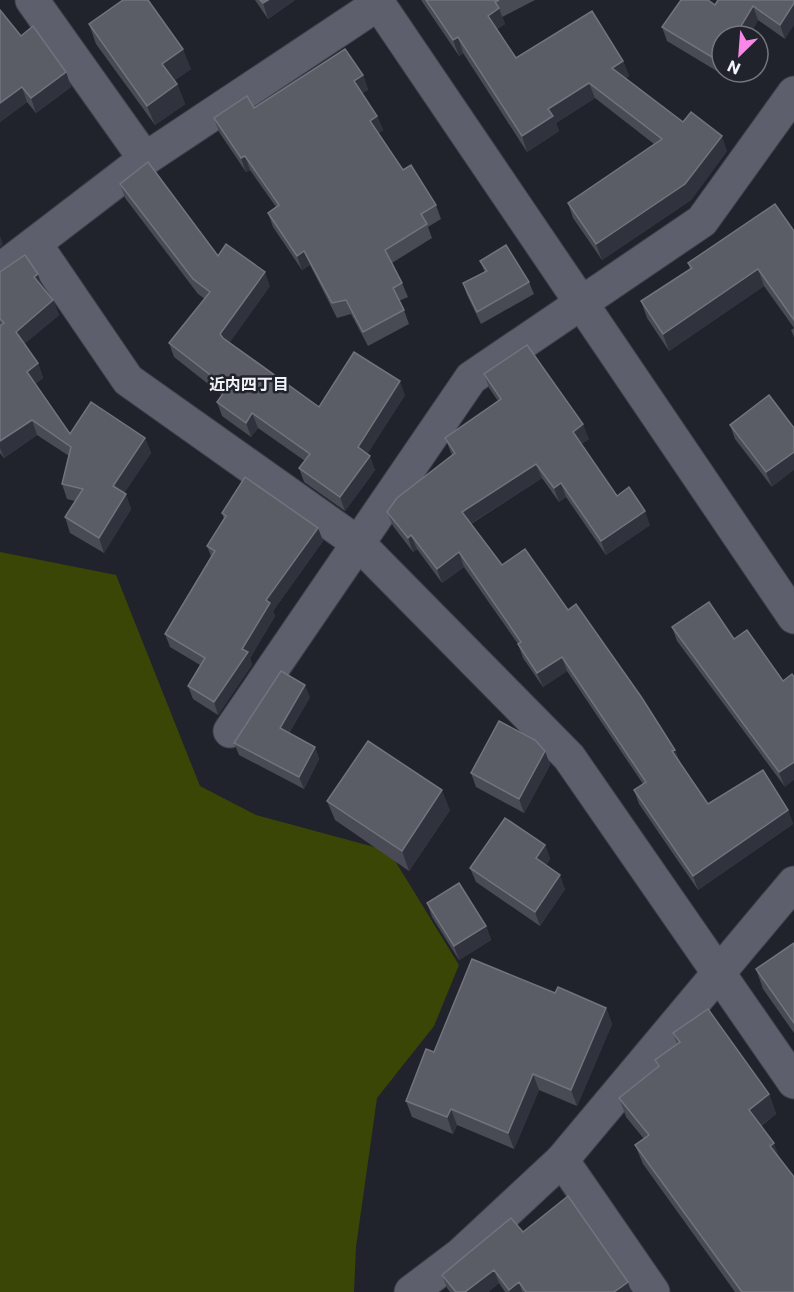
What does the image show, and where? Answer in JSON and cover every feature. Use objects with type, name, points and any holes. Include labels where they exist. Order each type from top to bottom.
[{"type":"street","points":[[32,0],[145,159]]},
{"type":"street","points":[[0,270],[36,245],[145,159],[377,2],[794,617]]},
{"type":"street","points":[[230,731],[471,378],[702,221],[794,93]]},
{"type":"street","points":[[36,245],[128,380],[358,543],[569,757],[794,1082]]},
{"type":"street","points":[[411,1292],[460,1255],[562,1160],[794,883]]},
{"type":"street","points":[[562,1160],[653,1292]]},
{"type":"green space","points":[[0,552],[116,575],[200,786],[256,815],[389,851],[459,965],[434,1026],[377,1098],[356,1247],[354,1292],[0,1292]]},
{"type":"building","points":[[123,0],[148,0],[183,49],[162,64],[177,84],[147,106],[89,24]]},
{"type":"building","points":[[426,0],[499,0],[495,2],[499,8],[488,16],[516,58],[592,11],[623,61],[612,68],[683,122],[691,112],[722,136],[685,184],[596,244],[568,203],[662,139],[589,83],[548,109],[553,116],[522,136],[458,37],[453,40]]},
{"type":"building","points":[[681,0],[708,0],[715,5],[718,0],[794,0],[780,25],[753,6],[742,24],[710,24],[710,56],[662,27]]},
{"type":"building","points":[[0,10],[21,36],[33,26],[66,72],[31,98],[22,87],[0,103]]},
{"type":"building","points":[[345,49],[363,75],[354,81],[377,116],[370,121],[403,170],[411,165],[436,205],[421,214],[427,224],[385,250],[402,283],[393,288],[404,310],[363,332],[346,300],[332,303],[304,251],[297,256],[268,213],[279,205],[245,156],[241,158],[214,118],[247,96],[254,108]]},
{"type":"building","points":[[148,162],[218,256],[226,244],[265,272],[220,334],[223,338],[319,407],[354,352],[400,381],[358,447],[370,456],[340,497],[299,468],[310,454],[252,413],[246,423],[217,402],[227,388],[169,343],[210,292],[193,279],[120,184]]},
{"type":"building","points":[[775,204],[794,231],[794,320],[758,269],[663,334],[641,301],[692,268],[688,263]]},
{"type":"building","points":[[506,245],[529,282],[477,312],[463,283],[487,271],[480,261]]},
{"type":"building","points":[[25,255],[38,274],[34,277],[53,300],[16,332],[38,363],[27,372],[70,434],[91,402],[145,438],[113,486],[126,494],[99,538],[65,517],[83,489],[62,484],[71,447],[32,420],[0,441],[0,326],[4,323],[0,319],[0,272]]},
{"type":"building","points":[[527,345],[583,424],[573,432],[617,496],[629,487],[645,511],[601,541],[561,483],[554,488],[536,464],[462,512],[502,565],[525,549],[568,610],[576,604],[642,698],[675,750],[672,751],[708,804],[763,770],[788,810],[693,876],[634,790],[646,782],[562,657],[537,673],[518,644],[521,642],[459,552],[437,569],[411,535],[408,538],[387,512],[397,498],[455,453],[445,438],[501,399],[484,374]]},
{"type":"building","points":[[769,395],[794,428],[794,452],[766,472],[730,425]]},
{"type":"building","points":[[245,477],[318,528],[266,600],[270,603],[242,649],[248,652],[214,702],[188,686],[205,658],[165,634],[215,551],[207,546],[226,516],[222,513]]},
{"type":"building","points":[[709,602],[734,639],[747,630],[783,681],[792,674],[794,677],[794,762],[779,772],[672,627]]},
{"type":"building","points":[[281,671],[305,685],[280,728],[315,747],[299,777],[234,743]]},
{"type":"building","points":[[499,721],[535,740],[545,751],[519,799],[471,773]]},
{"type":"building","points":[[368,741],[442,790],[402,851],[327,801]]},
{"type":"building","points":[[505,818],[545,845],[536,858],[560,875],[535,912],[470,868]]},
{"type":"building","points":[[459,883],[486,926],[454,946],[427,903]]},
{"type":"building","points":[[794,943],[794,1023],[756,969]]},
{"type":"building","points":[[472,959],[555,993],[558,987],[606,1008],[571,1090],[533,1074],[508,1133],[451,1109],[447,1117],[406,1101],[426,1049],[434,1052]]},
{"type":"building","points":[[708,1009],[769,1094],[749,1110],[774,1143],[770,1146],[794,1177],[794,1292],[742,1292],[635,1145],[649,1135],[619,1098],[659,1066],[655,1060],[680,1042],[673,1033]]},
{"type":"building","points":[[568,1196],[628,1282],[614,1292],[526,1292],[519,1282],[509,1290],[494,1270],[465,1292],[456,1292],[442,1275],[511,1218],[523,1232]]},
{"type":"district","name":"近内四丁目","points":[[249,384]]}]
